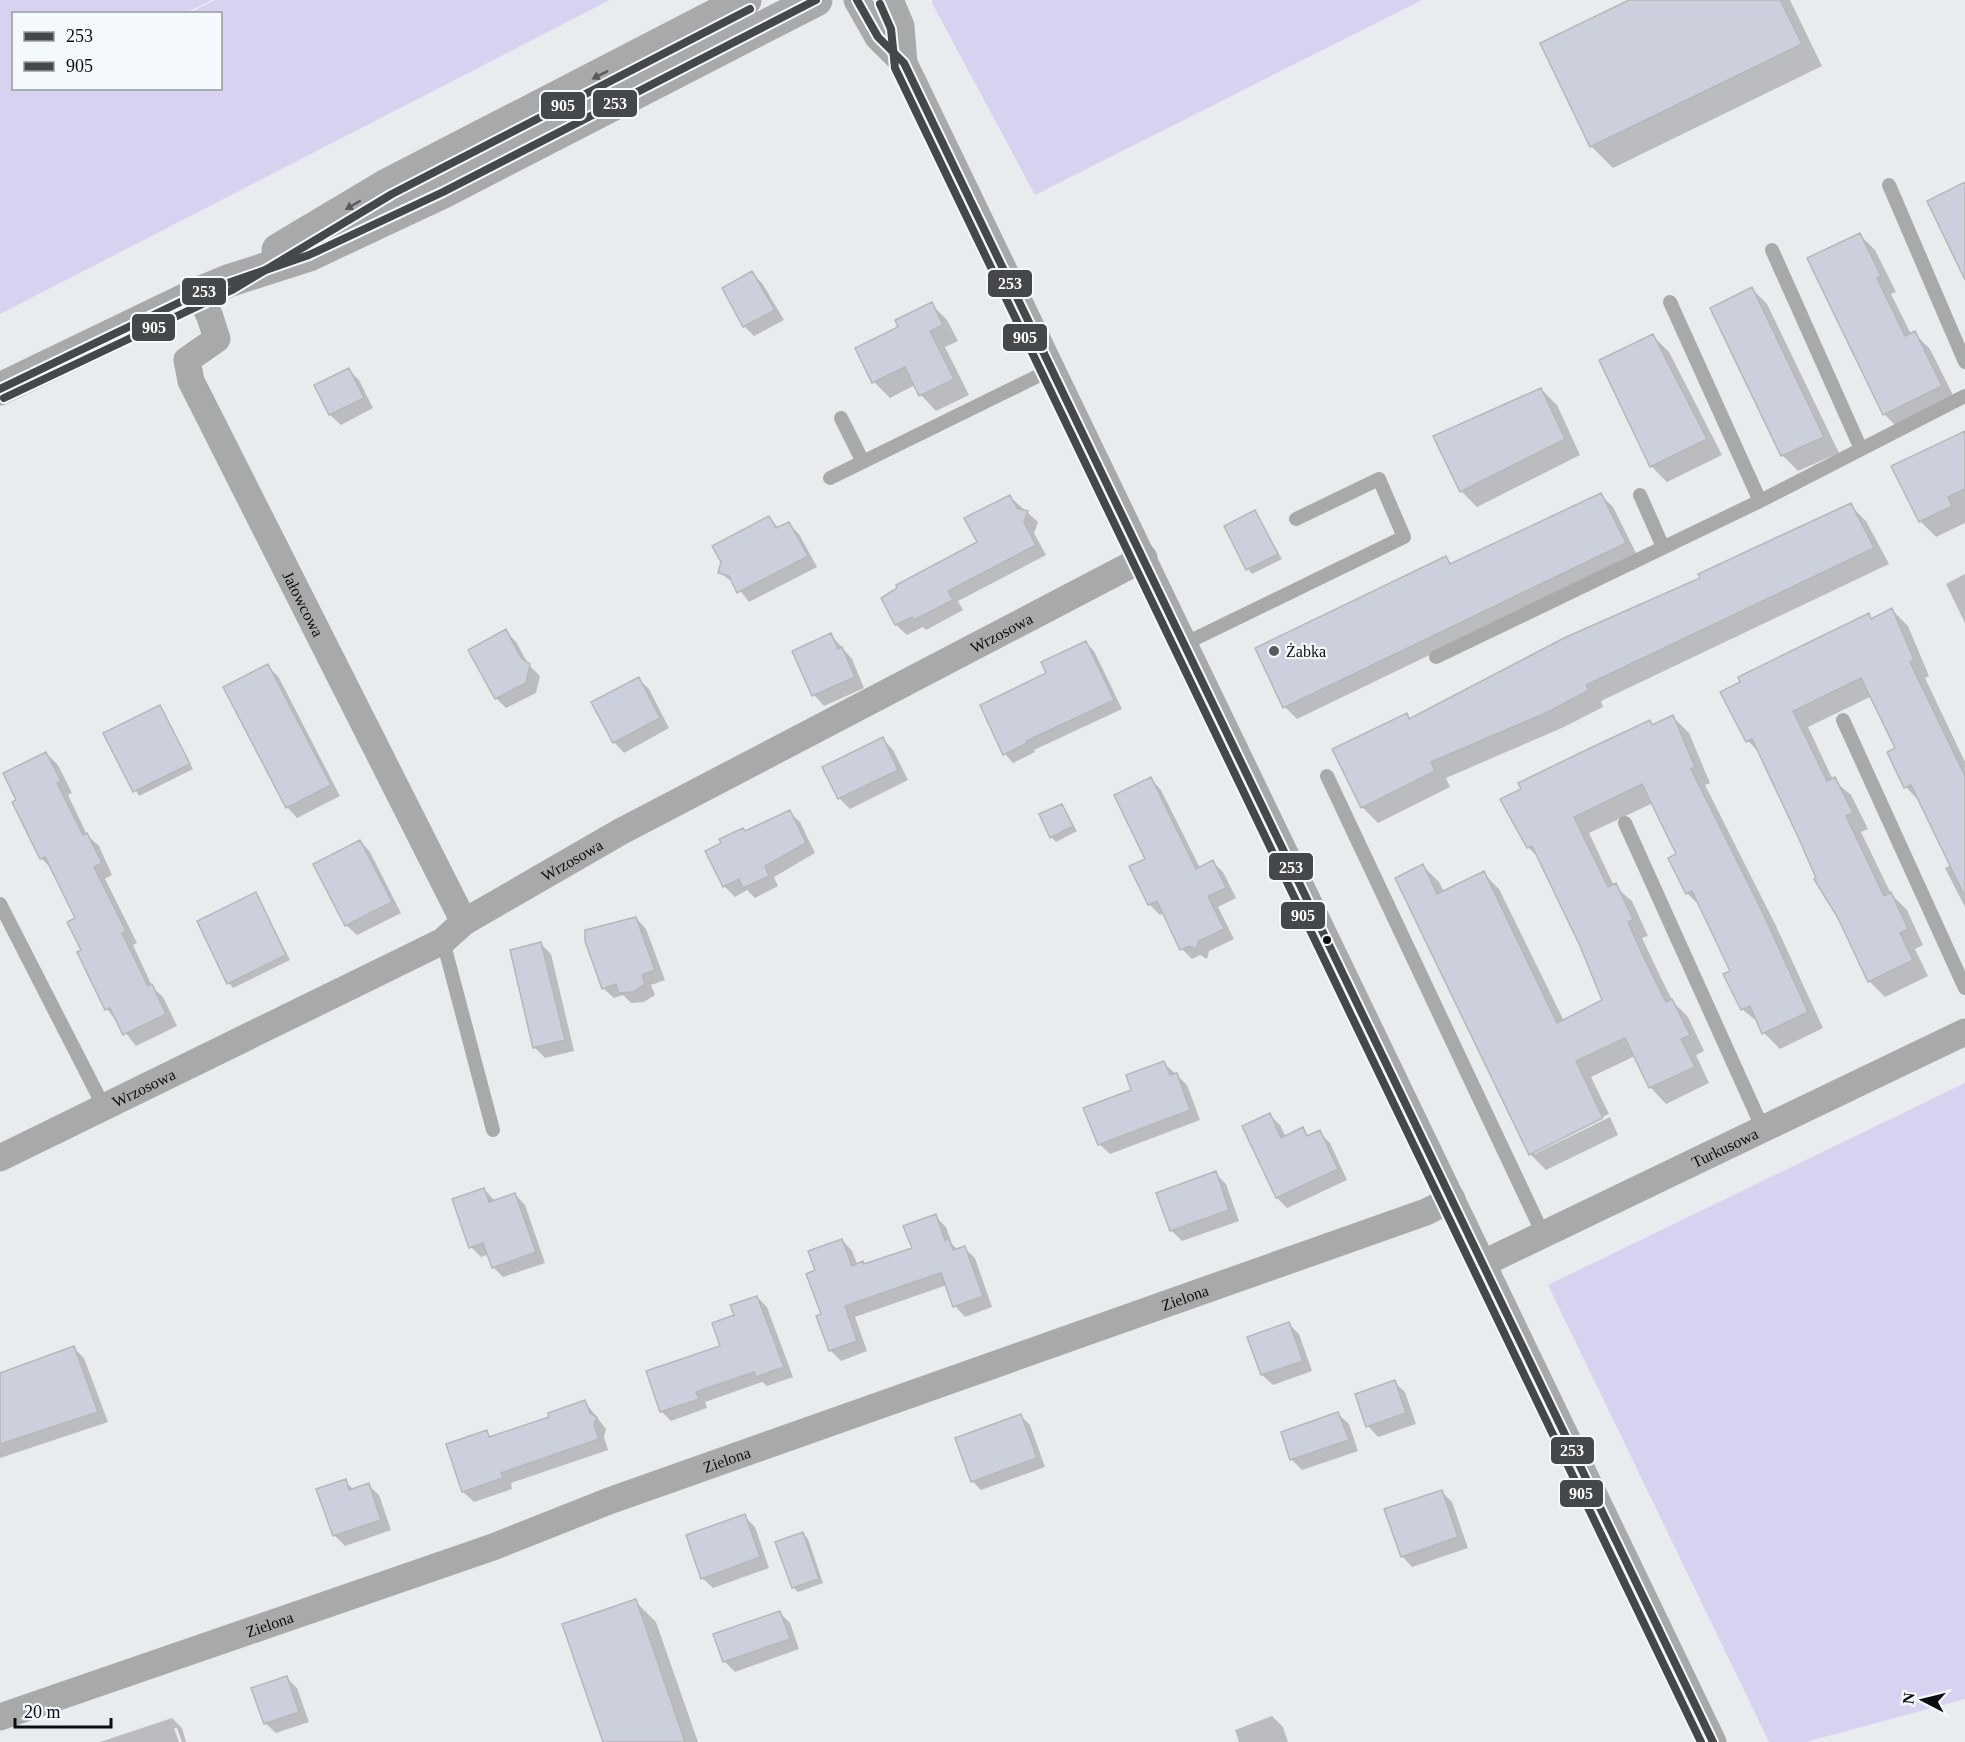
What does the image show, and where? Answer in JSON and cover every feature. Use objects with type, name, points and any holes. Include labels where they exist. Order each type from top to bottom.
[{"type":"main road","points":[[0,389],[228,280],[387,185],[745,0]]},
{"type":"main road","points":[[228,280],[309,255],[433,196],[816,0]]},
{"type":"street","points":[[857,0],[878,37],[904,63],[1713,1742]]},
{"type":"street","points":[[890,0],[901,26],[904,63]]},
{"type":"street","name":"Jałowcowa","points":[[199,293],[217,339],[187,360],[191,381],[464,922]]},
{"type":"street","name":"Wrzosowa","points":[[0,1158],[443,941],[464,922],[630,826],[1144,558]]},
{"type":"street","name":"Turkusowa","points":[[1484,1263],[1965,1032]]},
{"type":"street","name":"Zielona","points":[[0,1717],[493,1547],[609,1501],[1415,1216],[1452,1199]]},
{"type":"lane","points":[[1889,185],[1965,362]]},
{"type":"lane","points":[[1772,250],[1861,449]]},
{"type":"lane","points":[[1670,302],[1760,501]]},
{"type":"lane","points":[[830,478],[1052,369]]},
{"type":"lane","points":[[1436,657],[1760,501],[1965,396]]},
{"type":"lane","points":[[841,418],[863,462]]},
{"type":"lane","points":[[1184,644],[1404,537],[1379,479],[1296,519]]},
{"type":"lane","points":[[1640,495],[1663,547]]},
{"type":"lane","points":[[1843,720],[1965,988]]},
{"type":"lane","points":[[1328,776],[1543,1234]]},
{"type":"lane","points":[[1625,824],[1762,1129]]},
{"type":"lane","points":[[0,904],[104,1107]]},
{"type":"lane","points":[[443,941],[493,1131]]},
{"type":"shaded area","points":[[0,0],[212,0],[188,12],[12,12],[12,90],[222,90],[222,12],[191,12],[215,0],[610,0],[0,314]]},
{"type":"shaded area","points":[[933,0],[1422,0],[1035,195],[932,3]]},
{"type":"shaded area","points":[[1965,1083],[1965,1699],[1806,1742],[1769,1742],[1548,1285]]},
{"type":"building","points":[[1629,0],[1780,0],[1802,44],[1590,147],[1540,43]]},
{"type":"building","points":[[1965,182],[1965,280],[1927,201]]},
{"type":"building","points":[[1860,233],[1881,276],[1877,278],[1905,336],[1915,331],[1942,386],[1883,415],[1807,258]]},
{"type":"building","points":[[752,271],[775,310],[743,327],[722,288]]},
{"type":"building","points":[[1752,287],[1824,437],[1781,456],[1710,308]]},
{"type":"building","points":[[932,302],[943,325],[930,331],[954,379],[919,396],[905,367],[872,383],[855,348],[898,327],[895,320]]},
{"type":"building","points":[[1653,334],[1707,439],[1650,467],[1599,360]]},
{"type":"building","points":[[349,368],[364,398],[329,415],[314,385]]},
{"type":"building","points":[[1541,388],[1565,439],[1460,492],[1433,436]]},
{"type":"building","points":[[1965,431],[1965,489],[1948,497],[1952,506],[1919,522],[1891,466]]},
{"type":"building","points":[[1601,493],[1626,543],[1283,708],[1255,648],[1446,556],[1450,564]]},
{"type":"building","points":[[1010,495],[1017,508],[1028,511],[1024,522],[1036,545],[948,591],[953,600],[914,620],[912,617],[895,625],[881,598],[897,588],[896,585],[977,542],[964,518]]},
{"type":"building","points":[[1851,503],[1874,548],[1586,685],[1589,690],[1548,712],[1431,762],[1435,771],[1361,808],[1332,749],[1407,713],[1409,719],[1564,638],[1700,578],[1698,574]]},
{"type":"building","points":[[1255,510],[1278,554],[1246,570],[1224,526]]},
{"type":"building","points":[[769,516],[776,528],[789,522],[808,556],[737,593],[729,576],[718,573],[721,562],[712,546]]},
{"type":"building","points":[[1892,608],[1914,660],[1910,662],[1965,776],[1965,897],[1911,785],[1904,788],[1887,752],[1895,748],[1861,678],[1793,711],[1827,781],[1835,777],[1853,813],[1846,816],[1884,896],[1891,892],[1908,929],[1900,933],[1913,960],[1868,982],[1838,918],[1814,879],[1816,878],[1799,839],[1752,739],[1746,742],[1720,692],[1740,682],[1738,677],[1869,613],[1871,619]]},
{"type":"building","points":[[506,629],[521,658],[530,664],[526,683],[495,699],[468,650]]},
{"type":"building","points":[[831,633],[838,649],[842,647],[855,677],[812,696],[792,651]]},
{"type":"building","points":[[1086,641],[1114,700],[1026,741],[1027,743],[1003,755],[980,705],[1046,673],[1041,662]]},
{"type":"building","points":[[268,664],[331,785],[286,808],[223,687]]},
{"type":"building","points":[[639,677],[660,718],[613,743],[591,702]]},
{"type":"building","points":[[160,705],[190,764],[133,792],[103,733]]},
{"type":"building","points":[[1673,715],[1695,767],[1691,769],[1761,909],[1808,1012],[1762,1034],[1750,1006],[1741,1010],[1723,974],[1730,971],[1692,891],[1686,894],[1668,858],[1676,854],[1642,784],[1574,817],[1608,887],[1616,883],[1633,919],[1628,922],[1646,962],[1666,1002],[1672,999],[1690,1035],[1681,1039],[1695,1067],[1649,1088],[1625,1038],[1576,1061],[1603,1118],[1529,1155],[1395,878],[1423,864],[1437,894],[1484,871],[1557,1023],[1602,1000],[1580,946],[1532,846],[1527,848],[1500,799],[1521,789],[1518,783],[1650,720],[1652,725]]},
{"type":"building","points":[[883,737],[898,770],[838,799],[822,767]]},
{"type":"building","points":[[46,752],[61,781],[57,783],[83,835],[87,833],[102,863],[94,867],[126,931],[122,933],[148,986],[152,984],[166,1014],[123,1035],[110,1008],[105,1010],[77,952],[81,950],[67,922],[75,918],[45,857],[40,859],[12,802],[16,800],[3,773]]},
{"type":"building","points":[[1151,777],[1196,869],[1213,860],[1226,888],[1208,896],[1224,929],[1199,941],[1196,949],[1189,946],[1180,950],[1157,901],[1148,905],[1129,866],[1145,859],[1114,795]]},
{"type":"building","points":[[1062,804],[1073,826],[1050,838],[1039,814]]},
{"type":"building","points":[[790,810],[806,843],[765,866],[769,876],[743,888],[739,879],[723,887],[705,851],[721,843],[719,839],[743,828],[745,831]]},
{"type":"building","points":[[360,840],[392,902],[345,926],[313,864]]},
{"type":"building","points":[[256,892],[286,955],[227,984],[197,921]]},
{"type":"building","points":[[636,917],[655,970],[642,975],[645,984],[633,992],[619,993],[616,984],[602,989],[585,941],[585,930]]},
{"type":"building","points":[[541,942],[565,1040],[533,1048],[510,950]]},
{"type":"building","points":[[1164,1061],[1170,1075],[1177,1073],[1190,1110],[1098,1145],[1083,1108],[1131,1090],[1126,1075]]},
{"type":"building","points":[[1270,1113],[1281,1138],[1303,1127],[1307,1136],[1320,1130],[1338,1169],[1276,1198],[1242,1126]]},
{"type":"building","points":[[1216,1171],[1229,1210],[1170,1231],[1156,1193]]},
{"type":"building","points":[[484,1188],[489,1202],[515,1193],[536,1252],[492,1268],[483,1243],[469,1248],[452,1199]]},
{"type":"building","points":[[936,1214],[945,1240],[949,1239],[953,1250],[965,1246],[983,1296],[953,1307],[941,1273],[845,1306],[857,1341],[829,1351],[816,1316],[821,1314],[806,1274],[815,1270],[808,1251],[842,1239],[852,1266],[863,1261],[864,1264],[912,1248],[903,1226]]},
{"type":"building","points":[[757,1296],[784,1367],[756,1377],[754,1372],[696,1392],[699,1399],[660,1412],[646,1371],[720,1346],[712,1323],[734,1315],[730,1305]]},
{"type":"building","points":[[1289,1322],[1303,1361],[1261,1375],[1247,1337]]},
{"type":"building","points":[[74,1346],[98,1412],[0,1444],[0,1373]]},
{"type":"building","points":[[1395,1380],[1406,1413],[1366,1427],[1355,1394]]},
{"type":"building","points":[[585,1400],[590,1413],[597,1417],[594,1425],[599,1439],[501,1473],[503,1478],[462,1492],[446,1444],[487,1430],[489,1437],[549,1417],[548,1413]]},
{"type":"building","points":[[1338,1412],[1349,1440],[1290,1460],[1281,1432]]},
{"type":"building","points":[[1021,1414],[1037,1458],[971,1482],[955,1438]]},
{"type":"building","points":[[346,1479],[349,1490],[369,1483],[381,1520],[333,1536],[316,1489]]},
{"type":"building","points":[[1442,1490],[1458,1537],[1401,1557],[1384,1509]]},
{"type":"building","points":[[745,1514],[760,1557],[701,1579],[686,1535]]},
{"type":"building","points":[[803,1532],[819,1579],[792,1588],[775,1542]]},
{"type":"building","points":[[636,1599],[685,1742],[603,1742],[562,1624]]},
{"type":"building","points":[[780,1611],[790,1639],[723,1662],[713,1634]]},
{"type":"building","points":[[287,1676],[299,1712],[264,1724],[251,1688]]},
{"type":"transit line","name":"253","points":[[0,389],[199,293],[309,255],[443,192],[816,0]]},
{"type":"transit line","name":"253","points":[[857,0],[878,37],[904,63],[1713,1742]]},
{"type":"transit line","name":"905","points":[[880,4],[891,29],[895,68],[1701,1742]]},
{"type":"transit line","name":"905","points":[[4,398],[232,290],[392,194],[750,9]]},
{"type":"place","name":"Żabka","points":[[1274,651]]}]
